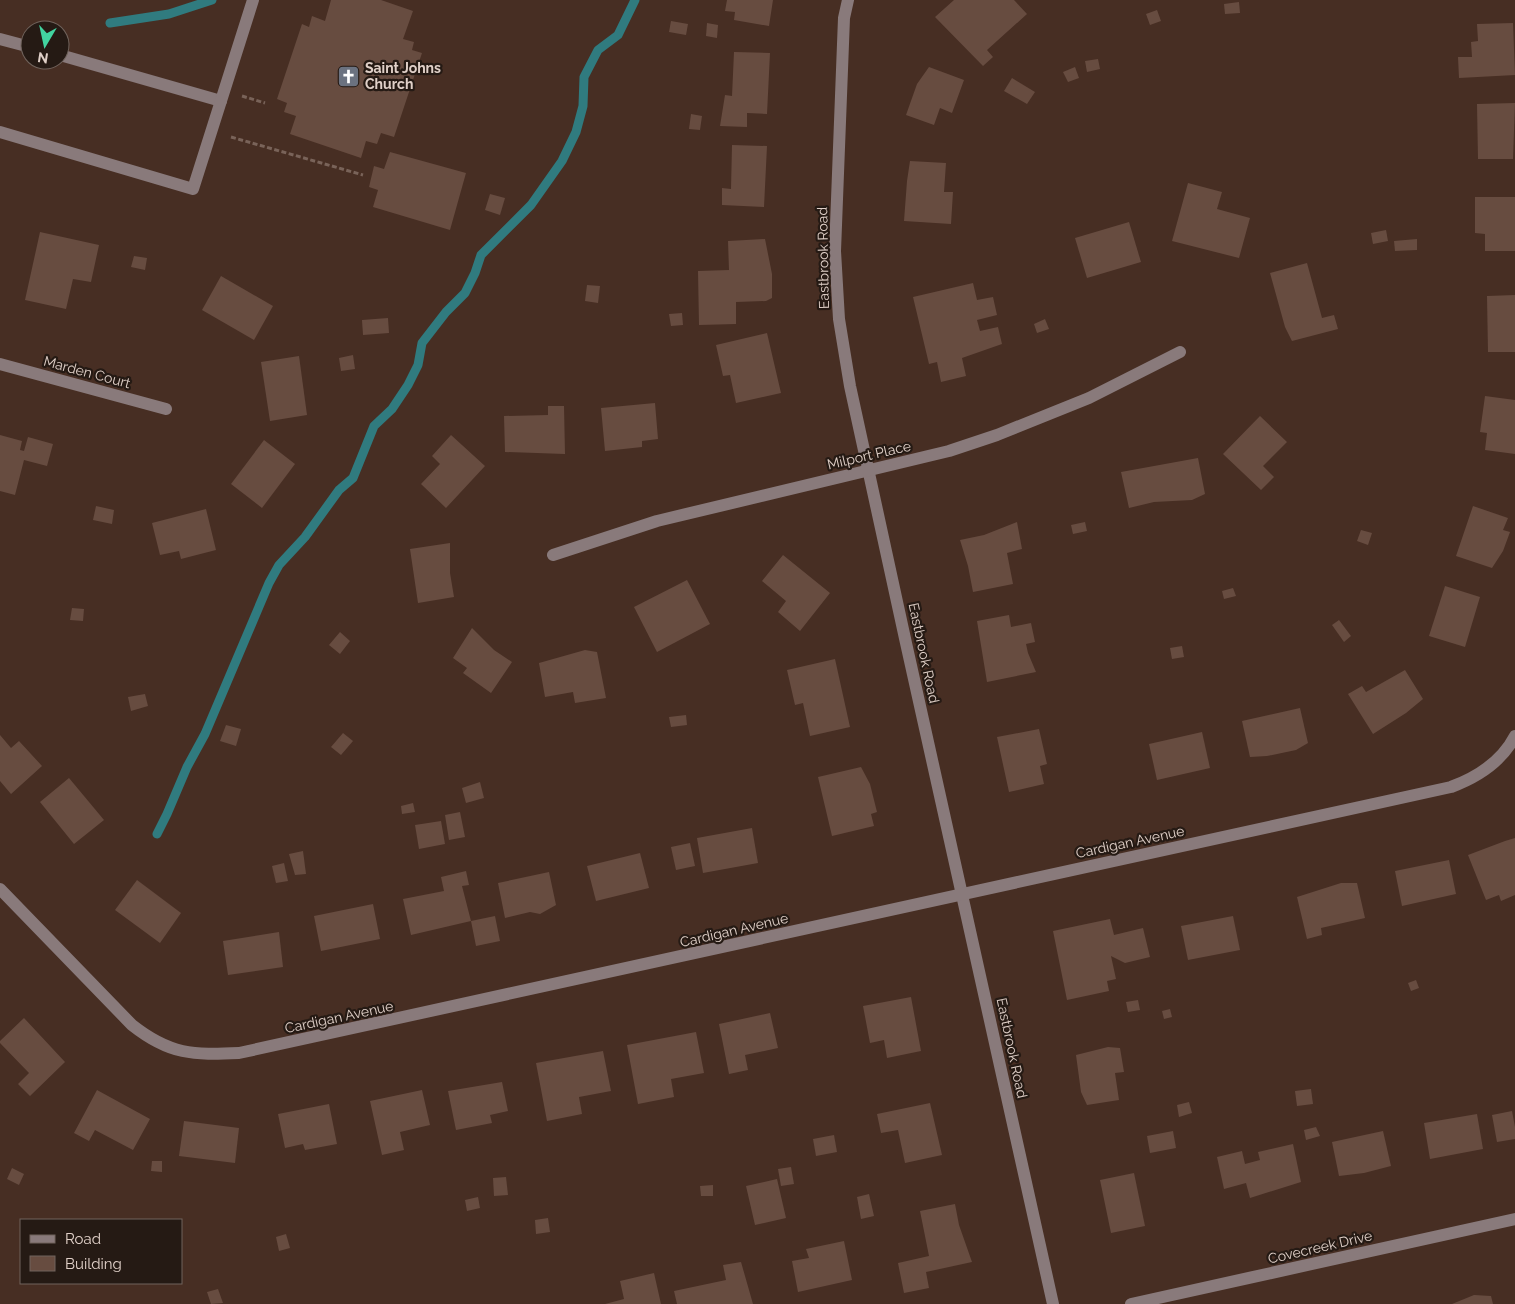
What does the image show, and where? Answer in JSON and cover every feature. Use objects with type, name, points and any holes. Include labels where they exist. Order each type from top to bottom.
[{"type":"street","points":[[0,132],[194,189],[253,0]]},
{"type":"street","name":"Eastbrook Road","points":[[848,0],[844,18],[835,251],[838,319],[850,386],[906,643],[1053,1304]]},
{"type":"street","points":[[0,39],[20,44]]},
{"type":"street","points":[[70,58],[221,101]]},
{"type":"street","name":"Milport Place","points":[[553,555],[657,521],[950,451],[997,435],[1089,398],[1180,352]]},
{"type":"street","name":"Marden Court","points":[[0,364],[166,409]]},
{"type":"street","name":"Cardigan Avenue","points":[[0,889],[132,1025],[150,1039],[168,1048],[188,1053],[239,1053],[555,986],[962,894],[1451,787],[1466,782],[1492,765],[1503,754],[1515,736]]},
{"type":"street","name":"Covecreek Drive","points":[[1131,1304],[1515,1219]]},
{"type":"path","points":[[253,143],[362,176]]},
{"type":"building","name":"Saint Johns Church","points":[[331,0],[381,0],[413,11],[403,39],[414,42],[412,50],[422,53],[394,137],[381,133],[377,144],[366,141],[361,158],[290,134],[296,116],[284,112],[287,103],[277,99],[302,24],[309,27],[312,16],[325,21]]},
{"type":"building","points":[[727,0],[773,0],[769,26],[734,20],[735,12],[725,11]]},
{"type":"building","points":[[954,0],[1014,0],[1027,14],[987,50],[993,57],[983,66],[935,17]]},
{"type":"building","points":[[1239,2],[1240,13],[1225,14],[1224,4]]},
{"type":"building","points":[[1157,10],[1161,21],[1150,25],[1146,14]]},
{"type":"building","points":[[671,21],[688,24],[686,35],[669,32]]},
{"type":"building","points":[[707,23],[718,25],[717,38],[706,36]]},
{"type":"building","points":[[1513,23],[1515,75],[1459,78],[1458,57],[1472,57],[1471,42],[1478,41],[1477,24]]},
{"type":"building","points":[[734,52],[770,53],[767,114],[747,113],[747,127],[720,126],[725,95],[732,96]]},
{"type":"building","points":[[1098,59],[1100,69],[1087,72],[1085,61]]},
{"type":"building","points":[[929,67],[964,80],[952,113],[940,108],[934,125],[906,115],[917,84]]},
{"type":"building","points":[[1075,67],[1079,78],[1068,82],[1063,72]]},
{"type":"building","points":[[1012,78],[1035,92],[1027,104],[1004,91]]},
{"type":"building","points":[[1515,103],[1513,159],[1478,159],[1477,104]]},
{"type":"building","points":[[691,114],[702,116],[700,130],[689,129]]},
{"type":"building","points":[[732,145],[767,146],[764,207],[722,205],[722,188],[731,189]]},
{"type":"building","points":[[390,152],[466,173],[450,230],[373,207],[378,190],[369,187],[374,166],[384,169]]},
{"type":"building","points":[[910,161],[946,163],[944,192],[953,192],[951,224],[904,221]]},
{"type":"building","points":[[1188,183],[1222,192],[1217,209],[1250,218],[1239,258],[1172,241]]},
{"type":"building","points":[[490,194],[505,198],[500,215],[485,210]]},
{"type":"building","points":[[1475,197],[1515,197],[1515,251],[1485,251],[1485,234],[1475,233]]},
{"type":"building","points":[[1129,222],[1141,262],[1087,278],[1075,238]]},
{"type":"building","points":[[1386,230],[1388,241],[1373,244],[1371,233]]},
{"type":"building","points":[[40,232],[99,245],[91,282],[73,279],[66,309],[25,300]]},
{"type":"building","points":[[765,239],[772,274],[772,298],[766,301],[736,302],[736,324],[699,325],[698,271],[729,270],[728,241]]},
{"type":"building","points":[[1417,239],[1417,250],[1395,251],[1394,241]]},
{"type":"building","points":[[134,256],[147,258],[145,270],[131,267]]},
{"type":"building","points":[[1307,263],[1322,318],[1334,315],[1338,329],[1292,341],[1285,327],[1270,273]]},
{"type":"building","points":[[221,276],[273,306],[254,340],[202,310]]},
{"type":"building","points":[[973,283],[977,300],[993,297],[997,315],[977,320],[980,331],[998,327],[1002,344],[962,358],[966,376],[941,382],[937,362],[929,364],[913,297]]},
{"type":"building","points":[[587,285],[600,286],[598,303],[585,301]]},
{"type":"building","points":[[1515,295],[1515,352],[1488,352],[1487,296]]},
{"type":"building","points":[[682,313],[683,325],[671,326],[669,314]]},
{"type":"building","points":[[388,318],[389,333],[363,335],[362,320]]},
{"type":"building","points":[[1045,319],[1049,329],[1037,333],[1034,324]]},
{"type":"building","points":[[767,333],[781,393],[736,403],[730,375],[723,376],[716,345]]},
{"type":"building","points":[[353,355],[355,369],[341,371],[339,358]]},
{"type":"building","points":[[299,356],[307,415],[270,421],[261,362]]},
{"type":"building","points":[[1485,396],[1515,400],[1515,454],[1485,450],[1487,433],[1480,432]]},
{"type":"building","points":[[655,403],[658,439],[642,441],[642,447],[605,451],[601,408]]},
{"type":"building","points":[[548,406],[564,406],[565,454],[505,452],[504,416],[548,415]]},
{"type":"building","points":[[1260,416],[1287,442],[1263,466],[1274,477],[1261,490],[1223,454]]},
{"type":"building","points":[[0,435],[22,441],[20,450],[24,451],[28,437],[53,444],[47,466],[24,460],[15,495],[0,491]]},
{"type":"building","points":[[451,435],[485,466],[446,508],[421,484],[440,464],[432,456]]},
{"type":"building","points":[[264,440],[295,464],[262,508],[231,484]]},
{"type":"building","points":[[1198,458],[1205,494],[1192,500],[1154,502],[1129,508],[1121,472]]},
{"type":"building","points":[[96,506],[114,510],[112,524],[93,520]]},
{"type":"building","points":[[1473,506],[1508,518],[1503,530],[1510,532],[1503,551],[1492,568],[1456,556]]},
{"type":"building","points":[[206,509],[216,550],[181,559],[179,551],[160,555],[152,523]]},
{"type":"building","points":[[1017,522],[1022,549],[1007,553],[1013,584],[973,592],[960,540],[984,535]]},
{"type":"building","points":[[1085,522],[1087,531],[1073,534],[1071,525]]},
{"type":"building","points":[[1361,530],[1372,533],[1368,545],[1357,541]]},
{"type":"building","points":[[450,543],[450,573],[454,597],[418,603],[410,549]]},
{"type":"building","points":[[783,555],[830,593],[800,631],[778,612],[786,601],[762,581]]},
{"type":"building","points":[[687,580],[710,624],[657,652],[634,607]]},
{"type":"building","points":[[1445,586],[1480,597],[1465,647],[1429,636]]},
{"type":"building","points":[[1233,588],[1236,596],[1224,599],[1222,591]]},
{"type":"building","points":[[72,608],[84,609],[83,621],[70,620]]},
{"type":"building","points":[[1009,615],[1011,627],[1031,623],[1035,642],[1026,644],[1036,672],[987,682],[977,621]]},
{"type":"building","points":[[1339,620],[1351,636],[1344,642],[1332,625]]},
{"type":"building","points":[[472,628],[494,650],[512,662],[491,693],[463,673],[467,668],[453,658]]},
{"type":"building","points":[[340,632],[350,641],[340,654],[329,645]]},
{"type":"building","points":[[1182,646],[1184,657],[1172,659],[1170,648]]},
{"type":"building","points":[[585,650],[597,652],[606,698],[575,703],[573,692],[545,697],[539,663]]},
{"type":"building","points":[[835,659],[850,727],[810,736],[803,703],[795,705],[787,670]]},
{"type":"building","points":[[1405,670],[1423,699],[1406,713],[1373,734],[1348,694],[1362,686],[1366,692]]},
{"type":"building","points":[[145,694],[148,706],[131,711],[128,697]]},
{"type":"building","points":[[1300,708],[1308,743],[1296,750],[1267,756],[1250,757],[1242,721]]},
{"type":"building","points":[[686,715],[687,725],[671,727],[669,717]]},
{"type":"building","points":[[226,725],[241,729],[236,746],[220,741]]},
{"type":"building","points":[[1039,729],[1047,764],[1040,766],[1044,784],[1009,792],[997,737]]},
{"type":"building","points":[[1202,732],[1210,768],[1157,780],[1149,744]]},
{"type":"building","points":[[343,733],[353,741],[341,755],[331,747]]},
{"type":"building","points":[[0,735],[11,748],[19,741],[42,766],[11,794],[0,781]]},
{"type":"building","points":[[861,767],[870,784],[877,812],[871,814],[874,826],[832,836],[818,777]]},
{"type":"building","points":[[69,778],[104,820],[74,844],[40,802]]},
{"type":"building","points":[[480,782],[484,798],[466,803],[462,788]]},
{"type":"building","points":[[413,803],[415,812],[402,814],[401,806]]},
{"type":"building","points":[[460,812],[465,837],[449,840],[445,815]]},
{"type":"building","points":[[441,821],[445,844],[419,849],[415,825]]},
{"type":"building","points":[[752,828],[758,863],[703,873],[697,838]]},
{"type":"building","points":[[1515,838],[1515,895],[1501,901],[1499,895],[1486,900],[1468,855]]},
{"type":"building","points":[[690,843],[695,866],[676,870],[671,847]]},
{"type":"building","points":[[303,851],[306,874],[295,875],[289,854]]},
{"type":"building","points":[[640,853],[649,888],[596,901],[587,866]]},
{"type":"building","points":[[1449,860],[1456,894],[1402,906],[1395,871]]},
{"type":"building","points":[[284,863],[288,881],[276,883],[272,866]]},
{"type":"building","points":[[466,871],[469,885],[462,886],[471,921],[411,935],[403,899],[444,891],[441,877]]},
{"type":"building","points":[[549,872],[556,905],[540,914],[530,912],[505,918],[498,883]]},
{"type":"building","points":[[137,880],[181,913],[160,943],[115,910]]},
{"type":"building","points":[[1341,883],[1357,883],[1365,918],[1321,928],[1322,935],[1307,939],[1297,897]]},
{"type":"building","points":[[373,904],[380,939],[321,951],[314,916]]},
{"type":"building","points":[[495,916],[500,941],[476,946],[471,921]]},
{"type":"building","points":[[1233,916],[1240,950],[1188,960],[1181,926]]},
{"type":"building","points":[[1110,919],[1114,935],[1143,928],[1150,957],[1125,963],[1111,956],[1116,979],[1107,981],[1109,991],[1067,1000],[1053,931]]},
{"type":"building","points":[[279,932],[283,967],[228,975],[223,941]]},
{"type":"building","points":[[1416,980],[1419,988],[1411,991],[1408,983]]},
{"type":"building","points":[[911,997],[921,1051],[887,1058],[884,1040],[870,1043],[863,1006]]},
{"type":"building","points":[[1138,1000],[1140,1010],[1128,1012],[1126,1002]]},
{"type":"building","points":[[1170,1009],[1172,1017],[1164,1019],[1162,1011]]},
{"type":"building","points":[[770,1013],[778,1048],[745,1055],[748,1070],[729,1074],[719,1024]]},
{"type":"building","points":[[24,1018],[65,1062],[30,1096],[18,1084],[29,1073],[0,1043]]},
{"type":"building","points":[[696,1032],[704,1073],[671,1079],[674,1097],[638,1104],[627,1045]]},
{"type":"building","points":[[1108,1047],[1120,1048],[1124,1072],[1115,1073],[1119,1100],[1087,1105],[1081,1092],[1076,1055]]},
{"type":"building","points":[[603,1051],[611,1091],[579,1097],[582,1114],[547,1121],[536,1063]]},
{"type":"building","points":[[502,1082],[508,1111],[490,1115],[492,1123],[456,1130],[448,1091]]},
{"type":"building","points":[[1311,1089],[1313,1104],[1297,1106],[1295,1091]]},
{"type":"building","points":[[97,1090],[150,1119],[133,1150],[95,1130],[89,1141],[74,1133]]},
{"type":"building","points":[[422,1090],[430,1125],[400,1132],[404,1150],[382,1155],[370,1101]]},
{"type":"building","points":[[1189,1102],[1192,1113],[1179,1117],[1177,1105]]},
{"type":"building","points":[[930,1103],[942,1155],[905,1163],[898,1130],[881,1133],[877,1114]]},
{"type":"building","points":[[329,1104],[337,1144],[305,1150],[303,1144],[285,1148],[278,1114]]},
{"type":"building","points":[[1512,1111],[1515,1139],[1497,1142],[1492,1115]]},
{"type":"building","points":[[1477,1114],[1483,1149],[1430,1159],[1424,1123]]},
{"type":"building","points":[[184,1121],[239,1128],[235,1163],[179,1156]]},
{"type":"building","points":[[1316,1127],[1320,1136],[1306,1140],[1304,1130]]},
{"type":"building","points":[[1173,1131],[1176,1148],[1150,1153],[1147,1136]]},
{"type":"building","points":[[1383,1131],[1391,1166],[1364,1173],[1339,1176],[1332,1142]]},
{"type":"building","points":[[834,1135],[837,1152],[816,1156],[813,1139]]},
{"type":"building","points":[[1293,1144],[1301,1182],[1250,1198],[1246,1183],[1224,1189],[1217,1157],[1242,1151],[1245,1164],[1260,1160],[1258,1152]]},
{"type":"building","points":[[152,1161],[162,1161],[162,1172],[151,1171]]},
{"type":"building","points":[[791,1167],[794,1184],[781,1186],[778,1169]]},
{"type":"building","points":[[12,1168],[24,1174],[19,1185],[7,1179]]},
{"type":"building","points":[[1134,1173],[1145,1226],[1111,1233],[1100,1180]]},
{"type":"building","points":[[506,1177],[508,1195],[494,1196],[493,1178]]},
{"type":"building","points":[[777,1179],[786,1218],[755,1225],[746,1186]]},
{"type":"building","points":[[713,1185],[713,1196],[701,1196],[700,1186]]},
{"type":"building","points":[[869,1194],[874,1216],[861,1219],[857,1197]]},
{"type":"building","points":[[478,1197],[480,1208],[467,1211],[465,1200]]},
{"type":"building","points":[[955,1204],[959,1225],[972,1262],[926,1272],[929,1288],[904,1293],[898,1263],[929,1256],[920,1211]]},
{"type":"building","points":[[548,1218],[550,1232],[536,1234],[535,1220]]},
{"type":"building","points":[[286,1234],[290,1248],[279,1251],[276,1237]]},
{"type":"building","points":[[844,1241],[852,1280],[798,1292],[792,1261],[809,1258],[806,1249]]},
{"type":"building","points":[[741,1262],[753,1304],[677,1304],[674,1291],[726,1280],[723,1265]]},
{"type":"building","points":[[654,1273],[661,1304],[605,1304],[624,1299],[620,1281]]},
{"type":"building","points":[[218,1289],[223,1303],[211,1304],[207,1292]]},
{"type":"building","points":[[1474,1295],[1491,1296],[1493,1304],[1452,1304]]},
{"type":"waterway","points":[[110,23],[169,14],[212,0]]},
{"type":"waterway","points":[[157,834],[187,767],[205,734],[269,583],[279,565],[305,537],[339,490],[353,478],[374,426],[392,409],[408,385],[418,365],[422,343],[446,312],[465,293],[481,255],[531,205],[562,161],[576,132],[583,106],[584,77],[598,50],[618,35],[635,0]]},
{"type":"place","name":"Saint Johns Church","points":[[349,76]]}]
